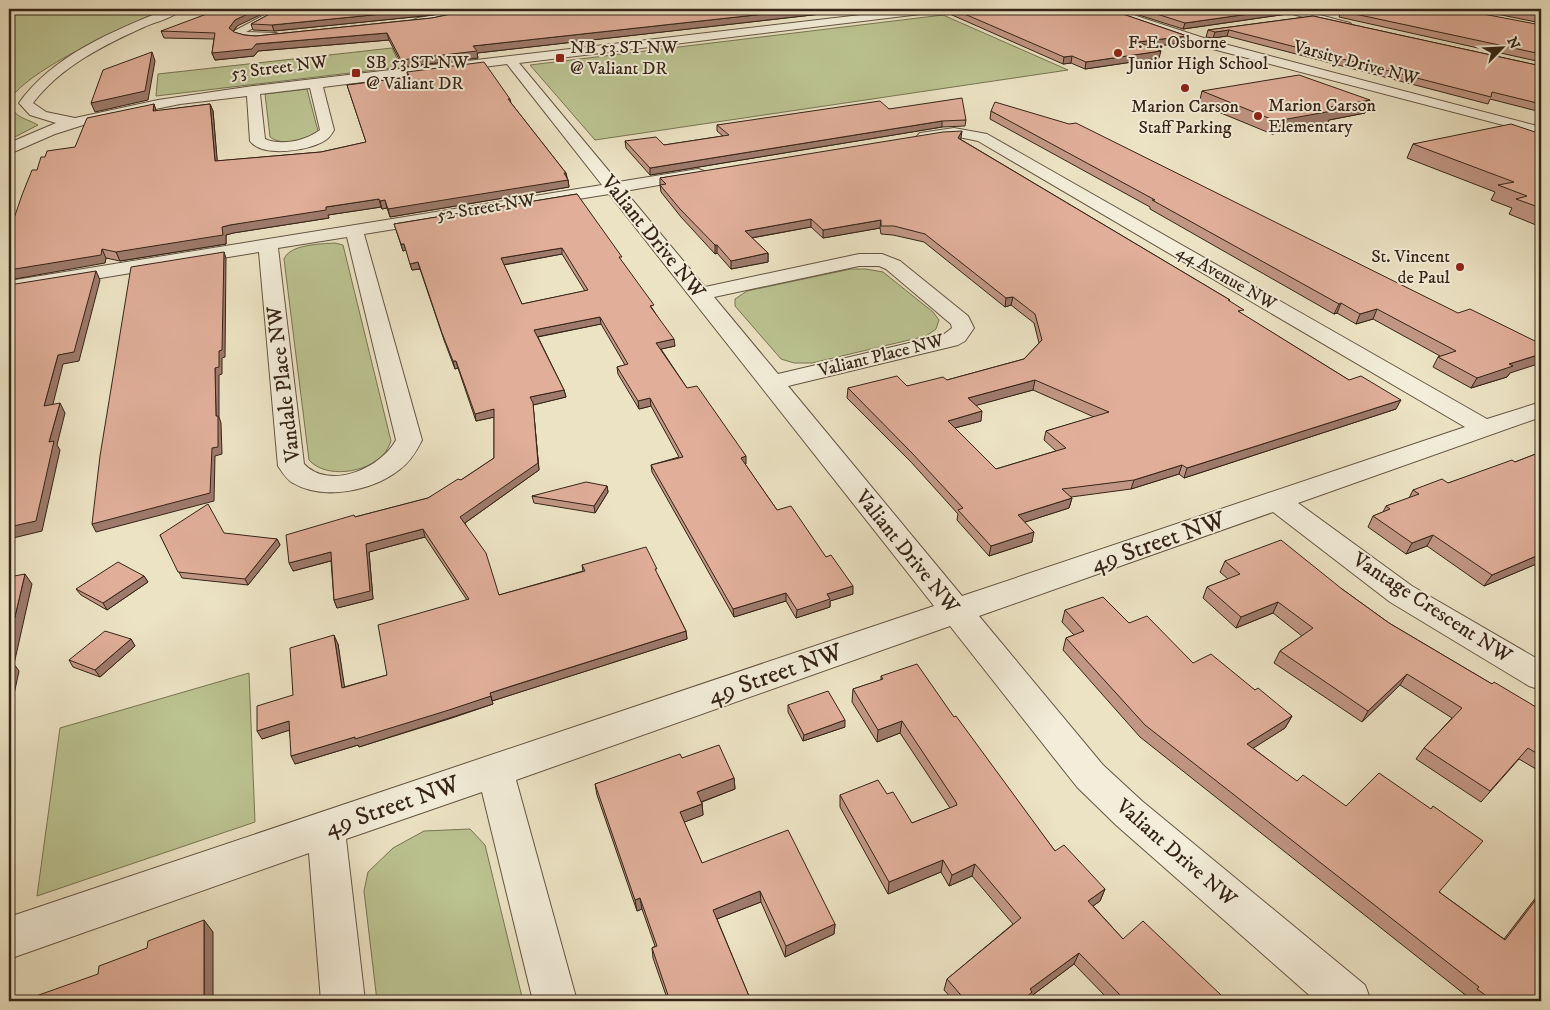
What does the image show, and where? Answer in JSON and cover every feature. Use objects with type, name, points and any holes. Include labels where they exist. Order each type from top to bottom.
[{"type":"street","points":[[74,122],[39,114],[29,108],[26,103],[33,92],[47,80],[91,49],[141,24],[177,9]]},
{"type":"street","points":[[284,9],[238,32],[240,35],[249,37],[284,35]]},
{"type":"street","points":[[405,23],[446,17],[453,15],[455,9]]},
{"type":"street","name":"53 Street NW","points":[[9,149],[74,122],[140,107],[253,90],[937,9]]},
{"type":"street","name":"Varsity Drive NW","points":[[1105,9],[1178,35],[1541,131]]},
{"type":"street","points":[[1311,16],[1338,12]]},
{"type":"street","points":[[1285,14],[1311,16],[1358,27]]},
{"type":"street","points":[[1178,35],[1205,31]]},
{"type":"street","name":"Valiant Drive NW","points":[[510,60],[1090,776],[1129,813],[1349,1001]]},
{"type":"street","points":[[253,90],[258,141],[271,146],[294,145],[318,139],[327,130],[315,83]]},
{"type":"street","name":"44 Avenue NW","points":[[913,138],[942,133],[964,132],[982,137],[1485,428]]},
{"type":"street","name":"52 Street NW","points":[[9,287],[710,172]]},
{"type":"street","name":"Vandale Place NW","points":[[268,244],[291,466],[294,472],[312,482],[339,483],[354,481],[382,471],[393,464],[401,456],[409,440],[354,230]]},
{"type":"street","name":"Valiant Place NW","points":[[699,294],[859,260],[882,260],[893,265],[960,321],[964,328],[957,336],[950,340],[772,383]]},
{"type":"street","name":"49 Street NW","points":[[9,938],[1541,409]]},
{"type":"street","name":"Vantage Crescent NW","points":[[1277,501],[1401,594],[1541,677]]},
{"type":"street","points":[[495,771],[555,1001]]},
{"type":"street","points":[[326,829],[344,1001]]},
{"type":"green space","points":[[9,9],[164,9],[104,37],[57,62],[36,75],[19,89],[9,101]]},
{"type":"green space","points":[[943,15],[1068,70],[595,140],[530,65]]},
{"type":"green space","points":[[392,48],[401,67],[156,96],[158,74]]},
{"type":"green space","points":[[307,89],[318,131],[309,138],[295,142],[281,142],[270,137],[265,94]]},
{"type":"green space","points":[[9,101],[17,114],[38,125],[9,140]]},
{"type":"green space","points":[[335,243],[343,245],[391,441],[386,452],[367,466],[357,470],[335,472],[316,466],[309,460],[284,259],[287,254],[299,248]]},
{"type":"green space","points":[[851,269],[883,272],[933,312],[939,320],[936,329],[926,336],[812,363],[794,363],[781,359],[735,306],[735,299],[747,291]]},
{"type":"green space","points":[[249,673],[255,822],[37,896],[60,728]]},
{"type":"green space","points":[[470,829],[485,845],[523,1001],[377,1001],[364,891],[368,872],[393,848],[424,831]]},
{"type":"building","points":[[220,9],[258,9],[235,20],[229,28],[234,32],[244,35],[256,36],[432,18],[456,13],[458,9],[810,9],[473,46],[477,51],[401,60],[387,33],[256,44],[252,49],[212,53],[215,33],[161,31]]},
{"type":"building","points":[[279,9],[432,9],[272,25],[251,24]]},
{"type":"building","points":[[953,9],[1108,9],[1187,36],[1138,42],[1161,51],[1086,62],[1072,56],[1064,57]]},
{"type":"building","points":[[1141,9],[1284,9],[1185,23]]},
{"type":"building","points":[[1359,9],[1457,9],[1541,25],[1541,54],[1341,11]]},
{"type":"building","points":[[1506,9],[1541,9],[1541,16]]},
{"type":"building","points":[[1313,16],[1541,66],[1541,104],[1492,92],[1491,97],[1229,30],[1215,32],[1208,30]]},
{"type":"building","points":[[152,52],[145,91],[91,103],[103,70]]},
{"type":"building","points":[[484,62],[510,99],[508,99],[566,173],[564,173],[568,180],[388,209],[385,200],[380,201],[379,199],[326,207],[326,210],[222,227],[223,235],[116,252],[102,249],[101,255],[9,270],[9,233],[32,170],[37,170],[41,157],[45,157],[47,151],[75,147],[87,118],[154,104],[153,111],[210,104],[215,161],[321,152],[366,142],[347,85],[410,77],[407,72]]},
{"type":"building","points":[[1299,75],[1370,100],[1325,108],[1332,111],[1276,121],[1202,91]]},
{"type":"building","points":[[962,98],[966,120],[942,121],[650,168],[625,141],[656,137],[664,145],[729,135],[717,125],[880,101],[889,109]]},
{"type":"building","points":[[995,102],[1069,124],[1076,123],[1458,313],[1470,309],[1541,344],[1541,354],[1509,364],[1513,366],[1477,378],[1438,357],[1456,351],[1377,309],[1360,314],[1341,303],[1339,304],[1152,200],[1155,200],[991,111]]},
{"type":"building","points":[[1511,124],[1541,134],[1541,208],[1516,199],[1527,196],[1498,185],[1514,182],[1413,144]]},
{"type":"building","points":[[962,131],[958,138],[1230,300],[1228,300],[1244,310],[1238,311],[1349,380],[1361,376],[1401,400],[1187,468],[1182,465],[1134,480],[1062,489],[1072,498],[1018,515],[1034,532],[991,546],[958,510],[963,508],[848,388],[897,376],[907,386],[943,377],[947,380],[1024,359],[1042,340],[1035,314],[1013,297],[1006,298],[925,234],[894,226],[881,226],[881,220],[823,230],[811,219],[745,231],[768,253],[731,261],[680,209],[660,185],[666,184],[660,178],[943,132]],"holes":[[[1035,380],[1109,412],[1046,431],[1066,448],[996,469],[948,421],[982,411],[968,398]]]},
{"type":"building","points":[[577,194],[622,257],[619,257],[654,305],[650,306],[674,339],[656,343],[687,388],[697,386],[746,456],[741,458],[777,510],[791,506],[826,557],[831,555],[853,586],[827,594],[830,599],[797,610],[786,593],[733,609],[651,465],[683,457],[650,398],[638,401],[617,367],[628,364],[600,317],[534,330],[564,390],[530,397],[533,403],[538,463],[460,517],[486,553],[499,595],[585,571],[582,565],[646,547],[686,631],[490,693],[491,696],[449,710],[355,739],[355,737],[291,756],[289,721],[257,731],[257,706],[293,695],[290,648],[334,635],[342,688],[387,675],[378,625],[469,599],[423,529],[366,544],[370,591],[334,600],[331,552],[289,563],[286,535],[354,515],[355,517],[428,498],[458,479],[461,480],[494,458],[494,409],[475,414],[456,361],[453,361],[442,333],[418,262],[410,264],[404,244],[401,244],[394,224]],"holes":[[[562,248],[588,290],[522,304],[501,258]]]},
{"type":"building","points":[[224,252],[222,350],[219,351],[219,367],[215,368],[218,447],[212,448],[210,493],[92,524],[100,456],[131,267]]},
{"type":"building","points":[[96,271],[74,352],[58,355],[44,406],[60,403],[49,442],[54,441],[36,521],[9,527],[9,285]]},
{"type":"building","points":[[1541,452],[1541,554],[1492,575],[1433,535],[1412,543],[1373,516],[1390,509],[1386,506],[1419,494],[1413,490],[1442,479],[1448,483],[1512,460],[1515,462]]},
{"type":"building","points":[[586,482],[607,486],[594,506],[532,496]]},
{"type":"building","points":[[208,504],[224,533],[277,539],[245,579],[178,572],[160,535]]},
{"type":"building","points":[[1281,540],[1342,589],[1389,623],[1492,684],[1494,682],[1541,710],[1541,756],[1528,748],[1490,791],[1424,748],[1462,708],[1407,674],[1368,711],[1280,651],[1313,628],[1278,602],[1241,617],[1207,587],[1240,574],[1225,561]]},
{"type":"building","points":[[118,562],[144,576],[103,603],[76,589]]},
{"type":"building","points":[[25,574],[9,642],[9,577]]},
{"type":"building","points":[[1103,597],[1129,623],[1147,616],[1193,663],[1211,654],[1255,690],[1258,688],[1292,716],[1247,744],[1297,781],[1303,775],[1346,806],[1379,773],[1431,809],[1433,806],[1483,841],[1439,892],[1505,940],[1541,893],[1541,1001],[1493,1001],[1477,989],[1479,987],[1145,725],[1066,638],[1084,631],[1065,610]]},
{"type":"building","points":[[105,631],[131,639],[95,670],[69,660]]},
{"type":"building","points":[[917,664],[954,717],[956,716],[1055,851],[1064,845],[1105,889],[1088,901],[1123,939],[1143,921],[1221,995],[1215,1001],[1126,1001],[1079,953],[1030,989],[1032,992],[1022,1001],[966,1001],[947,979],[1021,918],[975,864],[952,875],[943,860],[889,882],[840,795],[878,780],[887,794],[893,792],[912,823],[957,805],[902,721],[878,730],[853,689],[883,679],[881,676]]},
{"type":"building","points":[[828,691],[845,720],[804,735],[788,705]]},
{"type":"building","points":[[719,745],[734,778],[697,792],[702,804],[680,812],[702,863],[788,830],[835,924],[786,946],[760,891],[713,910],[751,1001],[670,1001],[652,948],[657,946],[640,898],[635,900],[595,784],[680,754],[682,758]]},
{"type":"building","points":[[204,920],[204,1001],[22,1001],[98,974],[99,966],[147,948],[148,941]]},
{"type":"place","name":"F. E. Osborne Junior High School","points":[[1118,53]]},
{"type":"place","name":"NB 53 ST NW @ Valiant DR","points":[[560,58]]},
{"type":"place","name":"SB 53 ST NW @ Valiant DR","points":[[356,73]]},
{"type":"place","name":"Marion Carson Staff Parking","points":[[1185,88]]},
{"type":"place","name":"Marion Carson Elementary","points":[[1258,116]]},
{"type":"place","name":"St. Vincent de Paul","points":[[1460,267]]}]
